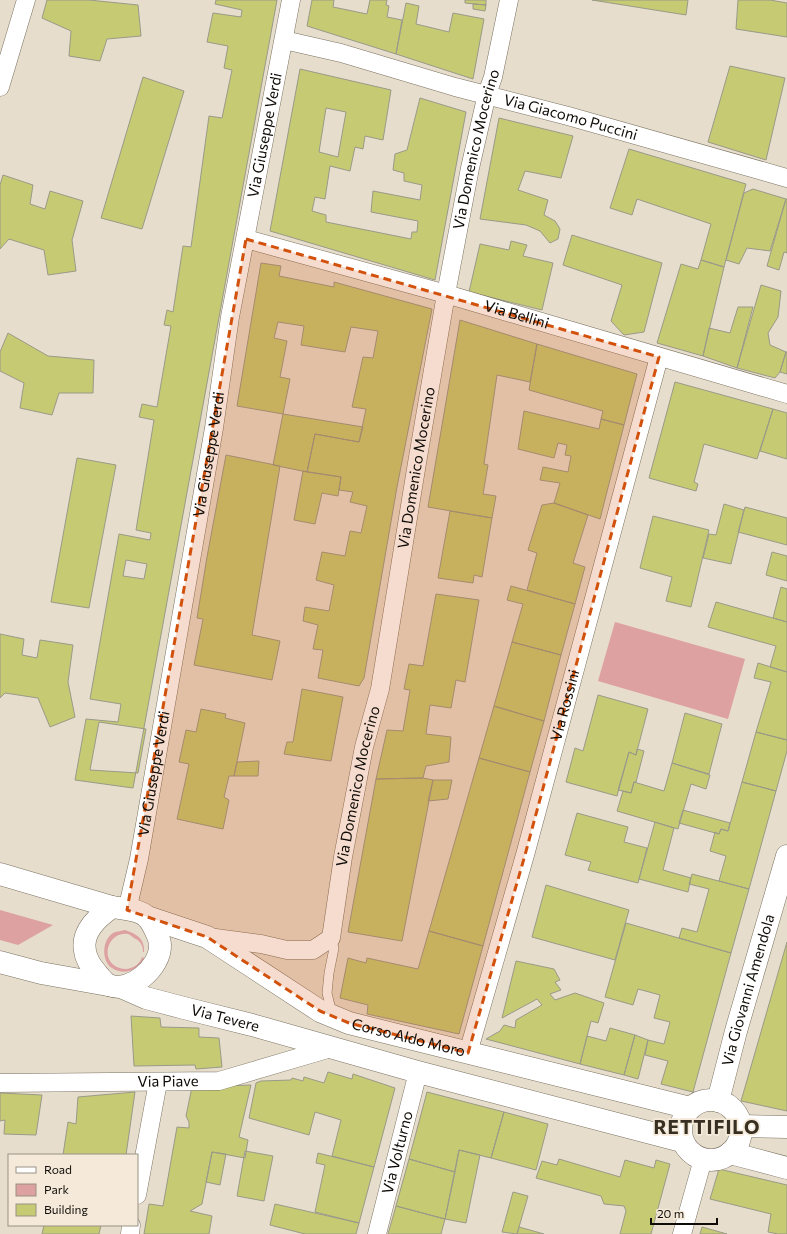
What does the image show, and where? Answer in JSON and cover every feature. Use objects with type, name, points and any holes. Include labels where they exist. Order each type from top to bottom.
[{"type":"street","points":[[0,88],[26,0]]},
{"type":"street","name":"Via Giuseppe Verdi","points":[[129,911],[214,428],[230,317],[291,0]]},
{"type":"street","name":"Via Domenico Mocerino","points":[[331,938],[343,857],[364,747],[380,690],[446,294],[470,168],[487,94],[493,77],[509,0]]},
{"type":"street","name":"Via Giacomo Puccini","points":[[284,40],[341,53],[455,87],[487,94],[787,178]]},
{"type":"street","name":"Via Bellini","points":[[246,239],[446,294],[787,394]]},
{"type":"street","name":"Via Rossini","points":[[468,1053],[527,847],[659,357]]},
{"type":"street","name":"Via Giovanni Amendola","points":[[718,1101],[736,1031],[787,856]]},
{"type":"street","name":"Corso Aldo Moro","points":[[0,874],[129,911],[207,937],[320,1011],[349,1023],[690,1108]]},
{"type":"street","points":[[129,911],[156,931],[160,945],[157,958],[144,976],[132,984],[115,986],[91,967],[84,950],[90,929],[101,915],[129,911]]},
{"type":"street","points":[[207,937],[261,944],[288,950],[313,950],[331,938]]},
{"type":"street","name":"Via Tevere","points":[[0,962],[41,972],[115,986],[146,998],[331,1048]]},
{"type":"street","name":"Corso Aldo Moro","points":[[331,1048],[682,1140]]},
{"type":"street","name":"Via Piave","points":[[0,1083],[219,1081],[331,1048]]},
{"type":"street","name":"Via Volturno","points":[[377,1234],[418,1072]]},
{"type":"street","points":[[138,1190],[158,1082]]},
{"type":"street","points":[[703,1101],[718,1101],[723,1102],[732,1108],[738,1116],[741,1126],[740,1137],[736,1146],[730,1153],[722,1158],[712,1160],[703,1159],[694,1155],[687,1149],[682,1140],[680,1131],[682,1122],[686,1112],[693,1105],[703,1101]]},
{"type":"street","points":[[741,1126],[787,1127]]},
{"type":"street","points":[[730,1153],[787,1168]]},
{"type":"street","points":[[682,1234],[703,1159]]},
{"type":"lane","name":"Via Domenico Mocerino","points":[[331,938],[334,948],[326,993],[332,1016]]},
{"type":"highlighted area","points":[[246,239],[659,357],[525,855],[468,1053],[349,1023],[320,1011],[207,937],[127,910]]},
{"type":"green space","points":[[615,622],[745,659],[728,719],[598,681]]},
{"type":"green space","points":[[0,910],[53,925],[18,945],[0,940]]},
{"type":"green space","points":[[125,930],[133,933],[142,940],[144,952],[138,940],[128,934],[121,934],[111,941],[108,958],[117,967],[129,969],[135,966],[142,957],[144,958],[135,969],[121,972],[108,965],[104,950],[109,936],[115,932]]},
{"type":"building","points":[[47,0],[89,0],[138,5],[141,36],[107,39],[100,61],[69,56],[71,31],[42,18]]},
{"type":"building","points":[[216,0],[277,0],[133,788],[75,780],[86,719],[118,722],[121,704],[90,699],[119,534],[150,540],[151,533],[136,530],[154,420],[139,417],[142,404],[157,407],[171,326],[164,325],[167,310],[173,312],[183,246],[191,247],[209,116],[222,118],[232,70],[224,68],[228,46],[207,42],[213,13],[241,17],[242,10],[215,4]],"holes":[[[126,560],[147,564],[144,579],[123,576]]]},
{"type":"building","points":[[312,0],[334,0],[333,7],[367,14],[370,0],[387,0],[386,5],[389,6],[387,17],[402,20],[396,54],[307,26]]},
{"type":"building","points":[[465,0],[486,0],[486,5],[465,3]]},
{"type":"building","points":[[592,0],[688,0],[686,15]]},
{"type":"building","points":[[738,0],[770,0],[787,3],[787,37],[736,29]]},
{"type":"building","points":[[406,3],[419,6],[416,24],[449,32],[453,13],[484,19],[473,79],[396,54]]},
{"type":"building","points":[[473,4],[486,5],[485,11],[473,9]]},
{"type":"building","points":[[730,66],[785,78],[766,160],[708,142]]},
{"type":"building","points":[[300,69],[391,90],[383,140],[365,136],[363,149],[355,147],[350,171],[330,166],[325,199],[315,197],[312,211],[326,215],[326,222],[411,239],[412,232],[417,232],[418,221],[371,212],[373,191],[420,200],[422,185],[404,181],[404,173],[393,170],[395,154],[407,150],[420,98],[466,112],[435,280],[270,231]],"holes":[[[326,108],[346,112],[338,157],[319,152]]]},
{"type":"building","points":[[143,77],[184,91],[142,229],[101,218]]},
{"type":"building","points":[[499,118],[573,136],[561,178],[525,171],[518,190],[548,200],[544,215],[555,221],[560,229],[558,239],[550,243],[540,231],[526,225],[480,219]]},
{"type":"building","points":[[629,149],[746,184],[724,267],[701,260],[711,224],[637,199],[632,215],[610,208]]},
{"type":"building","points":[[3,175],[33,185],[30,204],[45,209],[50,191],[83,201],[72,240],[76,271],[48,275],[44,250],[9,239],[0,249],[0,185]]},
{"type":"building","points":[[753,189],[786,199],[770,251],[747,248],[739,264],[726,260],[744,193]]},
{"type":"building","points":[[786,199],[787,253],[784,252],[779,270],[767,266]]},
{"type":"building","points":[[572,235],[662,263],[644,332],[624,335],[611,321],[622,285],[563,265]]},
{"type":"building","points":[[511,241],[527,245],[523,256],[553,263],[542,310],[469,292],[480,244],[509,250]]},
{"type":"building","points":[[701,260],[724,267],[703,356],[657,343],[681,264],[698,269]]},
{"type":"building","points":[[261,263],[281,266],[279,276],[334,287],[334,282],[432,309],[397,487],[364,678],[359,686],[318,678],[323,650],[313,649],[318,625],[303,621],[305,607],[329,611],[334,585],[316,580],[322,552],[345,556],[350,531],[361,533],[367,506],[350,502],[353,492],[339,490],[341,477],[307,472],[315,434],[359,442],[366,409],[352,407],[363,357],[373,358],[378,331],[351,327],[345,352],[301,345],[304,326],[278,322],[274,338],[287,341],[280,377],[290,379],[283,414],[237,406]]},
{"type":"building","points":[[761,285],[781,291],[778,317],[768,333],[770,345],[786,352],[780,372],[775,378],[737,368]]},
{"type":"building","points":[[738,307],[753,307],[737,368],[703,356],[709,328],[730,333]]},
{"type":"building","points":[[460,320],[537,344],[530,382],[497,375],[484,464],[488,465],[483,494],[496,496],[492,518],[428,507]]},
{"type":"building","points":[[8,333],[48,356],[94,360],[93,393],[59,393],[52,415],[20,408],[24,383],[0,371],[0,352]]},
{"type":"building","points":[[537,344],[637,374],[624,425],[601,419],[603,411],[529,390]]},
{"type":"building","points":[[787,352],[787,374],[780,372]]},
{"type":"building","points":[[675,382],[773,409],[757,459],[704,444],[694,482],[698,484],[696,491],[649,478]]},
{"type":"building","points":[[773,409],[787,413],[787,459],[760,451]]},
{"type":"building","points":[[524,411],[599,429],[601,419],[624,425],[600,519],[554,503],[560,483],[540,480],[543,467],[568,472],[571,456],[565,455],[567,445],[558,443],[554,458],[518,449]]},
{"type":"building","points":[[283,414],[363,427],[359,442],[315,434],[307,472],[273,465]]},
{"type":"building","points":[[226,455],[280,466],[252,635],[280,641],[272,680],[194,665],[203,619],[197,618]]},
{"type":"building","points":[[77,458],[116,465],[89,608],[51,602]]},
{"type":"building","points":[[303,471],[341,477],[338,496],[322,493],[315,524],[294,520]]},
{"type":"building","points":[[554,503],[588,515],[573,563],[585,567],[575,604],[527,590],[537,553],[528,550],[542,505]]},
{"type":"building","points":[[724,504],[744,510],[731,564],[703,558],[709,534],[716,535]]},
{"type":"building","points":[[745,507],[787,518],[787,545],[738,532]]},
{"type":"building","points":[[450,511],[492,518],[482,577],[474,575],[473,583],[438,578]]},
{"type":"building","points":[[653,516],[709,530],[691,607],[666,601],[672,577],[640,568]]},
{"type":"building","points":[[772,552],[787,556],[787,581],[766,575]]},
{"type":"building","points":[[511,586],[575,604],[561,655],[512,642],[523,604],[507,600]]},
{"type":"building","points":[[781,587],[787,589],[787,622],[773,618]]},
{"type":"building","points":[[436,594],[479,600],[465,682],[456,680],[451,708],[430,705],[426,734],[451,737],[449,762],[426,766],[423,778],[376,779],[387,730],[403,731],[410,690],[404,689],[409,664],[423,666]]},
{"type":"building","points":[[716,602],[787,622],[787,672],[770,667],[776,646],[708,627]]},
{"type":"building","points":[[0,634],[24,639],[22,655],[37,658],[40,640],[73,645],[68,682],[75,717],[50,727],[38,698],[5,693],[0,698]]},
{"type":"building","points":[[512,642],[561,655],[544,721],[494,706]]},
{"type":"building","points":[[758,663],[787,672],[787,740],[756,732],[771,682],[754,678]]},
{"type":"building","points":[[302,689],[343,697],[331,761],[284,754],[287,742],[293,742]]},
{"type":"building","points":[[598,695],[648,709],[636,755],[629,752],[617,796],[566,782],[575,748],[583,751]]},
{"type":"building","points":[[494,706],[544,721],[530,772],[479,758]]},
{"type":"building","points":[[201,709],[226,714],[225,718],[245,723],[234,776],[229,776],[224,797],[229,800],[223,829],[177,819],[189,764],[179,762],[186,730],[196,732]]},
{"type":"building","points":[[685,713],[722,724],[709,774],[672,763]]},
{"type":"building","points":[[99,722],[146,729],[138,773],[90,770]]},
{"type":"building","points":[[756,732],[787,740],[787,751],[776,791],[742,782]]},
{"type":"building","points":[[637,749],[644,751],[636,782],[634,782],[631,793],[618,790],[629,752],[636,755]]},
{"type":"building","points":[[479,758],[530,772],[483,946],[429,931]]},
{"type":"building","points":[[259,761],[258,776],[234,776],[237,762]]},
{"type":"building","points":[[672,763],[710,775],[706,789],[691,784],[678,829],[617,811],[623,791],[631,793],[634,782],[664,791]]},
{"type":"building","points":[[423,778],[433,780],[402,941],[348,932],[376,779]]},
{"type":"building","points":[[433,780],[452,780],[448,799],[428,801]]},
{"type":"building","points":[[742,782],[776,791],[749,889],[719,881],[726,856],[710,851],[715,832],[719,834],[721,829],[728,831]]},
{"type":"building","points":[[683,810],[730,823],[728,831],[721,829],[719,834],[679,823]]},
{"type":"building","points":[[577,813],[628,827],[624,842],[647,848],[638,883],[588,870],[591,862],[565,855]]},
{"type":"building","points":[[655,822],[674,828],[663,870],[691,878],[688,892],[639,879]]},
{"type":"building","points":[[692,874],[749,889],[731,953],[679,938],[682,928],[697,932],[709,889],[689,884]]},
{"type":"building","points":[[546,885],[629,910],[615,960],[532,937]]},
{"type":"building","points":[[626,923],[731,953],[693,1092],[661,1084],[668,1061],[645,1055],[648,1040],[664,1044],[670,1022],[654,1018],[660,995],[638,989],[633,1005],[605,997]]},
{"type":"building","points":[[429,931],[483,946],[459,1034],[367,1014],[368,1005],[340,998],[348,958],[366,963],[367,958],[418,969]]},
{"type":"building","points":[[787,942],[787,1111],[741,1101]]},
{"type":"building","points":[[516,961],[554,969],[560,980],[555,982],[561,990],[550,994],[555,1000],[575,993],[604,1003],[598,1023],[591,1021],[580,1064],[486,1039],[500,1031],[504,1025],[515,1028],[516,1020],[542,1005],[537,999],[502,1018]]},
{"type":"building","points":[[131,1016],[160,1018],[161,1027],[199,1028],[199,1037],[219,1038],[222,1067],[196,1069],[195,1065],[134,1066]]},
{"type":"building","points":[[610,1028],[635,1035],[624,1075],[580,1064],[587,1036],[606,1041]]},
{"type":"building","points":[[635,1035],[648,1040],[638,1079],[624,1075]]},
{"type":"building","points":[[328,1072],[352,1079],[353,1074],[395,1088],[374,1167],[332,1156],[341,1120],[315,1112],[309,1135],[249,1118],[256,1083],[261,1081],[291,1080],[292,1078],[303,1081],[304,1077],[324,1083]]},
{"type":"building","points":[[251,1085],[239,1137],[248,1140],[245,1158],[212,1152],[202,1204],[190,1211],[212,1216],[209,1234],[144,1234],[149,1204],[163,1206],[177,1127],[189,1128],[189,1122],[186,1116],[192,1087]]},
{"type":"building","points":[[135,1092],[126,1154],[63,1154],[68,1122],[76,1124],[78,1097]]},
{"type":"building","points":[[427,1092],[504,1112],[491,1158],[459,1150],[455,1172],[409,1159]]},
{"type":"building","points":[[0,1093],[42,1095],[36,1135],[4,1134],[5,1120],[0,1121]]},
{"type":"building","points":[[504,1112],[548,1124],[536,1170],[491,1158]]},
{"type":"building","points":[[459,1150],[480,1155],[466,1223],[445,1219]]},
{"type":"building","points":[[245,1151],[273,1156],[264,1201],[237,1196]]},
{"type":"building","points":[[212,1152],[226,1154],[220,1185],[206,1182]]},
{"type":"building","points":[[318,1153],[374,1167],[359,1223],[315,1212],[325,1165],[316,1163]]},
{"type":"building","points":[[409,1159],[455,1172],[445,1219],[396,1206]]},
{"type":"building","points":[[559,1159],[620,1177],[625,1160],[654,1168],[656,1160],[670,1164],[651,1234],[620,1234],[626,1211],[624,1206],[604,1204],[601,1196],[536,1178],[542,1161],[557,1165]]},
{"type":"building","points":[[719,1169],[787,1185],[787,1234],[768,1232],[771,1214],[710,1199]]},
{"type":"building","points":[[513,1192],[528,1196],[517,1234],[502,1232]]},
{"type":"building","points":[[275,1204],[359,1223],[356,1234],[305,1234],[270,1225]]},
{"type":"building","points":[[396,1206],[445,1219],[441,1234],[388,1234]]},
{"type":"building","points":[[44,1226],[101,1226],[99,1234],[42,1234]]},
{"type":"building","points":[[519,1227],[544,1234],[517,1234]]},
{"type":"building","points":[[702,1227],[727,1234],[700,1234]]},
{"type":"district","name":"RETTIFILO","points":[[707,1127]]}]
